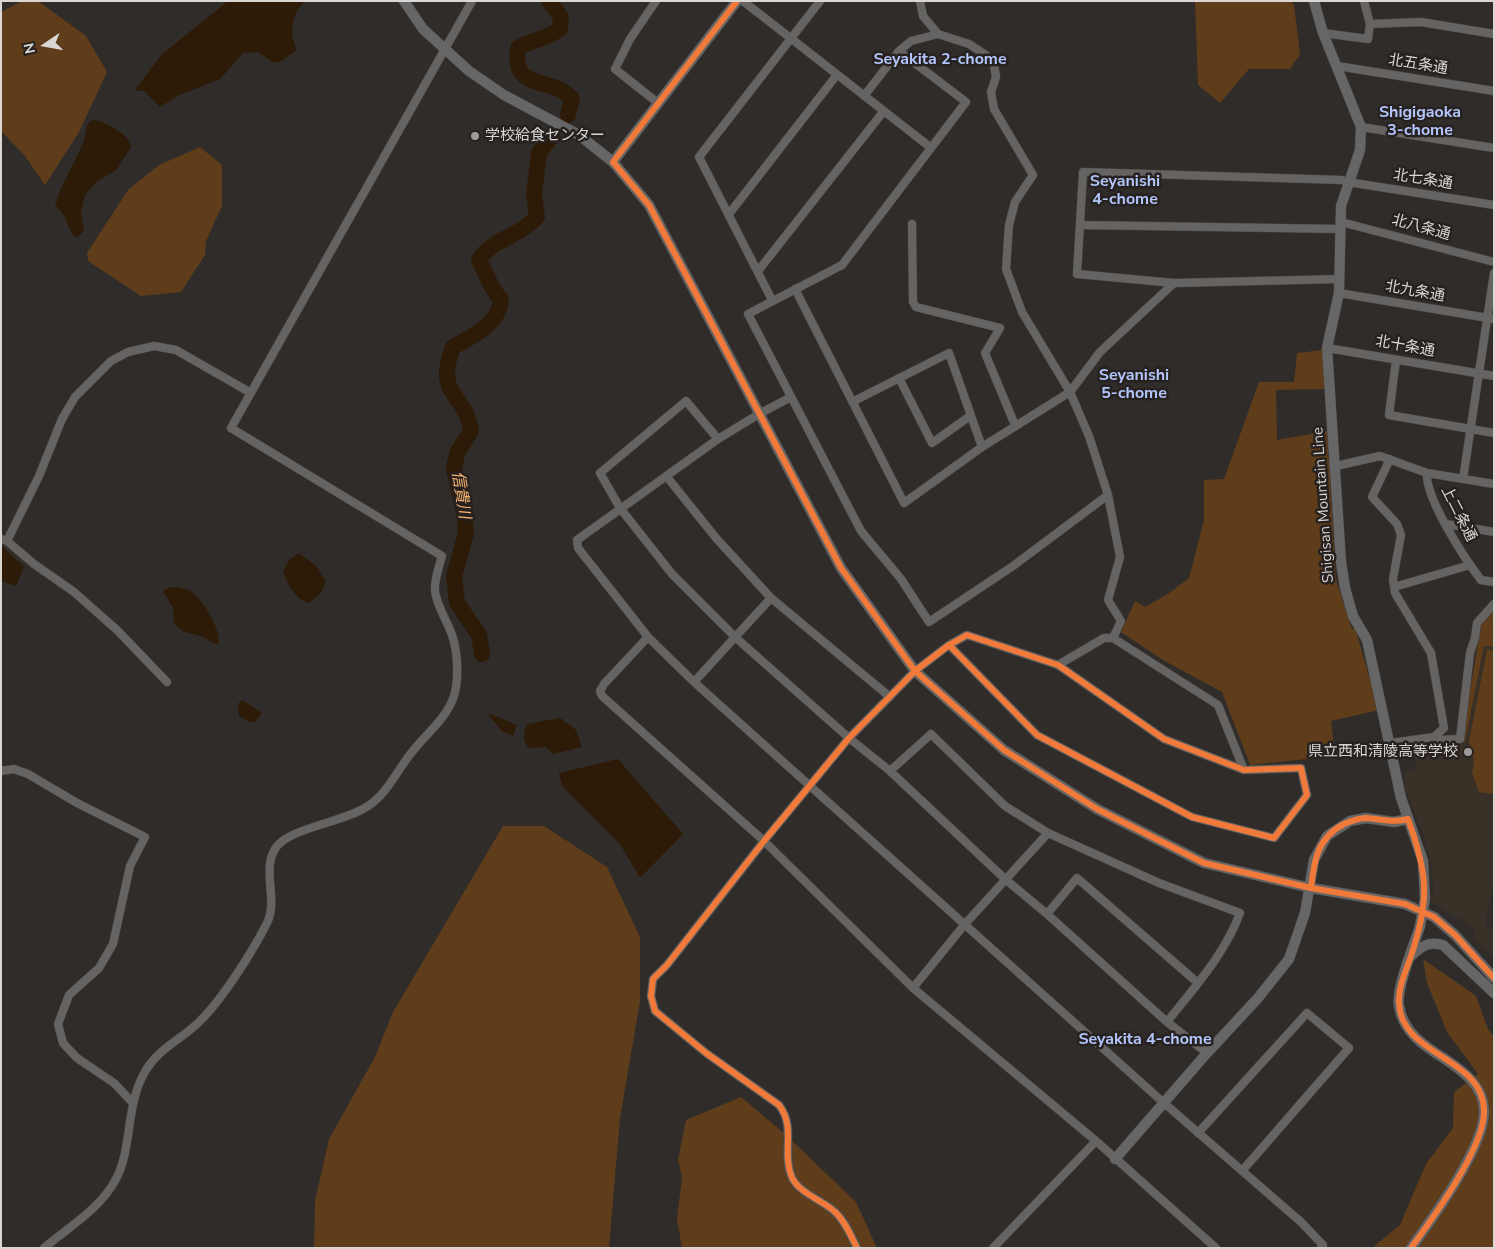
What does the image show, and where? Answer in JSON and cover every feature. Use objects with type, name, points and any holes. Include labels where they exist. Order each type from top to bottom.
[{"type":"street","points":[[404,1],[424,29],[444,50],[469,71],[504,95],[579,134],[613,162],[633,183],[649,205],[841,568],[915,671],[1004,750],[1097,809],[1204,863],[1311,888],[1405,904],[1434,917],[1455,935],[1494,978]]},
{"type":"street","points":[[44,1248],[101,1201],[116,1179],[139,1082],[158,1052],[200,1021],[238,971],[269,921],[272,907],[270,867],[276,848],[286,838],[347,817],[369,806],[442,717],[454,697],[458,676],[453,636],[440,612],[434,588],[442,556],[231,428],[472,1]]},
{"type":"street","points":[[613,162],[737,1]]},
{"type":"street","points":[[743,1],[836,76],[930,147]]},
{"type":"street","points":[[772,300],[699,157],[820,1]]},
{"type":"street","points":[[920,1],[923,16],[938,34],[969,44],[986,55],[994,65],[996,77],[991,92],[994,109],[1033,175],[1016,202],[1009,225],[1006,268],[1022,312],[1070,392],[1089,436],[1108,495],[1120,557],[1108,600],[1121,621],[1113,638]]},
{"type":"street","name":"Shigisan Mountain Line","points":[[1314,1],[1323,33],[1362,127],[1360,150],[1341,206],[1339,293],[1327,348],[1341,562],[1345,588],[1353,616],[1366,640],[1391,743],[1401,798],[1423,861],[1425,898],[1420,926],[1400,990],[1399,1005],[1404,1024],[1426,1047],[1463,1070],[1477,1088],[1484,1111],[1482,1127],[1471,1152],[1428,1227],[1411,1248]]},
{"type":"street","points":[[1323,33],[1368,39],[1370,24],[1364,1]]},
{"type":"street","points":[[651,3],[615,68],[658,103]]},
{"type":"street","points":[[1370,24],[1421,22],[1494,34]]},
{"type":"street","points":[[864,96],[899,51],[911,41],[938,34]]},
{"type":"street","points":[[899,51],[966,102],[842,264],[748,314],[861,531],[901,580],[930,622],[1013,566],[1108,495]]},
{"type":"street","name":"北五条通","points":[[1337,66],[1494,91]]},
{"type":"street","points":[[729,214],[836,76]]},
{"type":"street","points":[[758,272],[883,112]]},
{"type":"street","points":[[1362,127],[1494,148]]},
{"type":"street","name":"北七条通","points":[[1080,226],[1083,172],[1342,180],[1494,205]]},
{"type":"street","points":[[912,224],[913,302],[916,307],[1000,328],[984,353],[1015,425]]},
{"type":"street","name":"北八条通","points":[[1080,226],[1341,225],[1494,262]]},
{"type":"street","points":[[1080,226],[1077,274],[1174,283],[1340,279]]},
{"type":"street","points":[[1463,479],[1477,373],[1490,318],[1494,273]]},
{"type":"street","points":[[795,289],[854,401],[904,503],[982,447],[1070,392],[1100,352],[1174,283]]},
{"type":"street","name":"北九条通","points":[[1339,293],[1490,318]]},
{"type":"street","points":[[167,682],[103,617],[74,592],[4,540],[38,476],[62,419],[75,397],[111,361],[128,352],[154,346],[176,350],[252,393]]},
{"type":"street","name":"北十条通","points":[[1327,348],[1494,376]]},
{"type":"street","points":[[854,401],[949,353],[982,447]]},
{"type":"street","points":[[1396,360],[1388,415],[1494,433]]},
{"type":"street","points":[[899,378],[932,443],[970,416]]},
{"type":"street","points":[[791,397],[758,414],[718,439],[577,540],[577,544],[648,637],[694,682],[1164,1103],[1301,1222],[1324,1245],[1321,1248]]},
{"type":"street","points":[[718,439],[686,401],[600,474],[620,508],[672,574],[734,637],[849,738],[890,770],[1005,879],[1048,914],[1166,1022],[1207,1053]]},
{"type":"street","points":[[1336,466],[1380,456],[1427,473],[1494,484]]},
{"type":"street","points":[[1390,459],[1372,497],[1397,524],[1401,535],[1394,587],[1395,593],[1431,653],[1444,728],[1434,737],[1391,743]]},
{"type":"street","name":"上二条通","points":[[1427,473],[1426,482],[1446,524],[1470,565],[1481,580],[1494,582]]},
{"type":"street","points":[[667,477],[716,538],[771,598],[890,697]]},
{"type":"street","points":[[1446,524],[1494,532]]},
{"type":"street","points":[[1394,587],[1470,565]]},
{"type":"street","points":[[694,682],[771,598]]},
{"type":"street","points":[[1434,737],[1439,740],[1460,738],[1470,653],[1477,623],[1494,604]]},
{"type":"street","points":[[857,1248],[844,1222],[835,1212],[802,1188],[791,1176],[788,1158],[790,1130],[785,1112],[779,1105],[706,1053],[655,1011],[650,996],[653,979],[667,965],[764,841],[849,738],[915,671],[949,645],[968,635],[1058,665],[1164,738],[1244,770],[1301,768],[1306,794],[1274,838],[1192,817],[1037,735],[949,645]]},
{"type":"street","points":[[648,637],[604,684],[600,694],[764,841],[913,988],[1096,1141],[1216,1248]]},
{"type":"street","points":[[1058,665],[1104,638],[1113,638],[1218,705],[1244,770]]},
{"type":"street","points":[[890,770],[931,734],[1005,806],[1048,833],[1159,883],[1240,913],[1234,929],[1198,983],[1166,1022]]},
{"type":"street","points":[[1,771],[14,769],[28,774],[77,803],[145,837],[130,866],[113,944],[99,968],[69,995],[58,1024],[63,1043],[77,1058],[114,1083],[133,1103]]},
{"type":"street","points":[[1115,1159],[1207,1053],[1258,998],[1290,959],[1306,913],[1314,860],[1319,846],[1327,836],[1338,827],[1350,821],[1366,818],[1394,822],[1408,820]]},
{"type":"street","points":[[913,988],[965,924],[1048,833]]},
{"type":"street","points":[[1048,914],[1077,878],[1198,983]]},
{"type":"street","points":[[1411,956],[1423,945],[1433,942],[1442,945],[1494,993]]},
{"type":"street","points":[[1198,1133],[1306,1013],[1349,1048],[1242,1171]]},
{"type":"street","points":[[993,1248],[1096,1141]]},
{"type":"shaded area","points":[[22,1],[38,1],[86,36],[107,72],[79,132],[45,185],[25,156],[1,131],[1,12]]},
{"type":"shaded area","points":[[228,1],[305,1],[294,18],[292,30],[297,50],[281,61],[274,63],[258,52],[243,53],[220,79],[179,95],[160,107],[144,91],[135,90],[162,54]]},
{"type":"shaded area","points":[[1195,1],[1291,1],[1294,5],[1300,54],[1290,69],[1249,69],[1220,103],[1198,85]]},
{"type":"shaded area","points":[[93,120],[116,129],[127,138],[131,147],[116,170],[96,182],[85,195],[81,213],[84,230],[78,237],[75,237],[63,214],[55,205],[61,188],[81,148],[87,126]]},
{"type":"shaded area","points":[[200,147],[222,165],[222,206],[206,241],[205,255],[181,292],[141,296],[88,261],[87,253],[128,190],[159,165]]},
{"type":"shaded area","points":[[1323,350],[1326,389],[1276,390],[1277,440],[1327,431],[1336,580],[1352,629],[1355,628],[1379,710],[1331,721],[1335,756],[1250,765],[1222,692],[1163,660],[1121,632],[1135,601],[1145,607],[1168,594],[1189,578],[1204,520],[1204,480],[1224,479],[1259,382],[1294,382],[1297,353]]},
{"type":"shaded area","points":[[1,545],[24,567],[16,586],[1,581]]},
{"type":"shaded area","points":[[299,553],[316,566],[326,581],[321,593],[309,603],[296,595],[283,571],[290,559]]},
{"type":"shaded area","points":[[171,587],[188,590],[202,602],[218,632],[218,644],[212,643],[199,635],[185,632],[174,623],[173,608],[163,591]]},
{"type":"shaded area","points":[[1494,611],[1494,647],[1484,646],[1465,742],[1461,742],[1482,621]]},
{"type":"shaded area","points":[[1484,646],[1494,647],[1494,651],[1487,649],[1469,741],[1474,763],[1472,772],[1479,791],[1494,794],[1494,882],[1489,905],[1494,908],[1489,907],[1485,926],[1494,928],[1494,959],[1474,938],[1475,928],[1432,903],[1434,889],[1431,863],[1423,833],[1406,791],[1403,773],[1416,769],[1414,746],[1465,741]]},
{"type":"shaded area","points":[[1487,649],[1494,651],[1494,794],[1479,792],[1472,772],[1474,763],[1469,741]]},
{"type":"shaded area","points":[[242,700],[261,712],[261,715],[254,722],[249,722],[239,716],[238,704]]},
{"type":"shaded area","points":[[490,714],[517,725],[513,736],[502,731],[489,716]]},
{"type":"shaded area","points":[[560,718],[576,730],[582,747],[553,754],[546,747],[529,748],[524,739],[527,724]]},
{"type":"shaded area","points":[[618,759],[683,834],[640,878],[620,844],[562,786],[559,773]]},
{"type":"shaded area","points":[[503,826],[544,826],[607,867],[640,937],[640,1001],[620,1118],[609,1248],[314,1248],[315,1201],[329,1139],[375,1057],[393,1012]]},
{"type":"shaded area","points":[[1423,959],[1476,996],[1488,1029],[1494,1037],[1494,1248],[1372,1248],[1400,1225],[1426,1164],[1453,1128],[1454,1092],[1478,1074],[1447,1032],[1427,983]]},
{"type":"shaded area","points":[[741,1097],[786,1135],[856,1202],[877,1248],[682,1248],[677,1219],[682,1177],[678,1160],[686,1120]]},
{"type":"waterway","name":"信貴川","points":[[549,1],[561,17],[560,29],[518,48],[517,62],[521,72],[527,78],[554,87],[572,99],[568,115]]},
{"type":"waterway","name":"信貴川","points":[[482,654],[479,635],[457,603],[454,576],[466,533],[464,512],[454,469],[457,453],[471,431],[468,418],[449,386],[447,376],[448,364],[453,347],[483,329],[490,323],[499,308],[501,300],[493,289],[479,260],[485,252],[530,224],[537,217],[534,194],[539,153],[552,136]]},
{"type":"cycle path","points":[[737,1],[613,162],[649,205],[841,568],[915,671],[1004,750],[1097,809],[1204,863],[1311,888],[1405,904],[1434,917],[1455,935],[1494,978]]},
{"type":"cycle path","points":[[857,1248],[839,1216],[804,1191],[794,1181],[789,1166],[787,1122],[779,1105],[706,1053],[655,1011],[651,996],[653,979],[667,965],[764,841],[849,738],[915,671],[949,645],[967,635],[1058,665],[1164,739],[1244,770],[1301,768],[1307,795],[1274,838],[1192,817],[1037,735],[949,645]]},
{"type":"cycle path","points":[[1311,888],[1316,860],[1322,843],[1335,830],[1344,824],[1366,818],[1392,821],[1408,819],[1420,856],[1423,872],[1424,903],[1417,936],[1400,991],[1399,1003],[1403,1021],[1413,1035],[1427,1047],[1471,1079],[1481,1094],[1484,1112],[1482,1127],[1467,1163],[1444,1201],[1411,1248]]},
{"type":"place","name":"学校給食センター","points":[[475,136]]},
{"type":"place","name":"県立西和清陵高等学校","points":[[1468,752]]},
{"type":"district","name":"Seyakita 2-chome","points":[[940,60]]},
{"type":"district","name":"Shigigaoka 3-chome","points":[[1420,122]]},
{"type":"district","name":"Seyanishi 4-chome","points":[[1125,191]]},
{"type":"district","name":"Seyanishi 5-chome","points":[[1134,385]]},
{"type":"district","name":"Seyakita 4-chome","points":[[1145,1040]]}]
